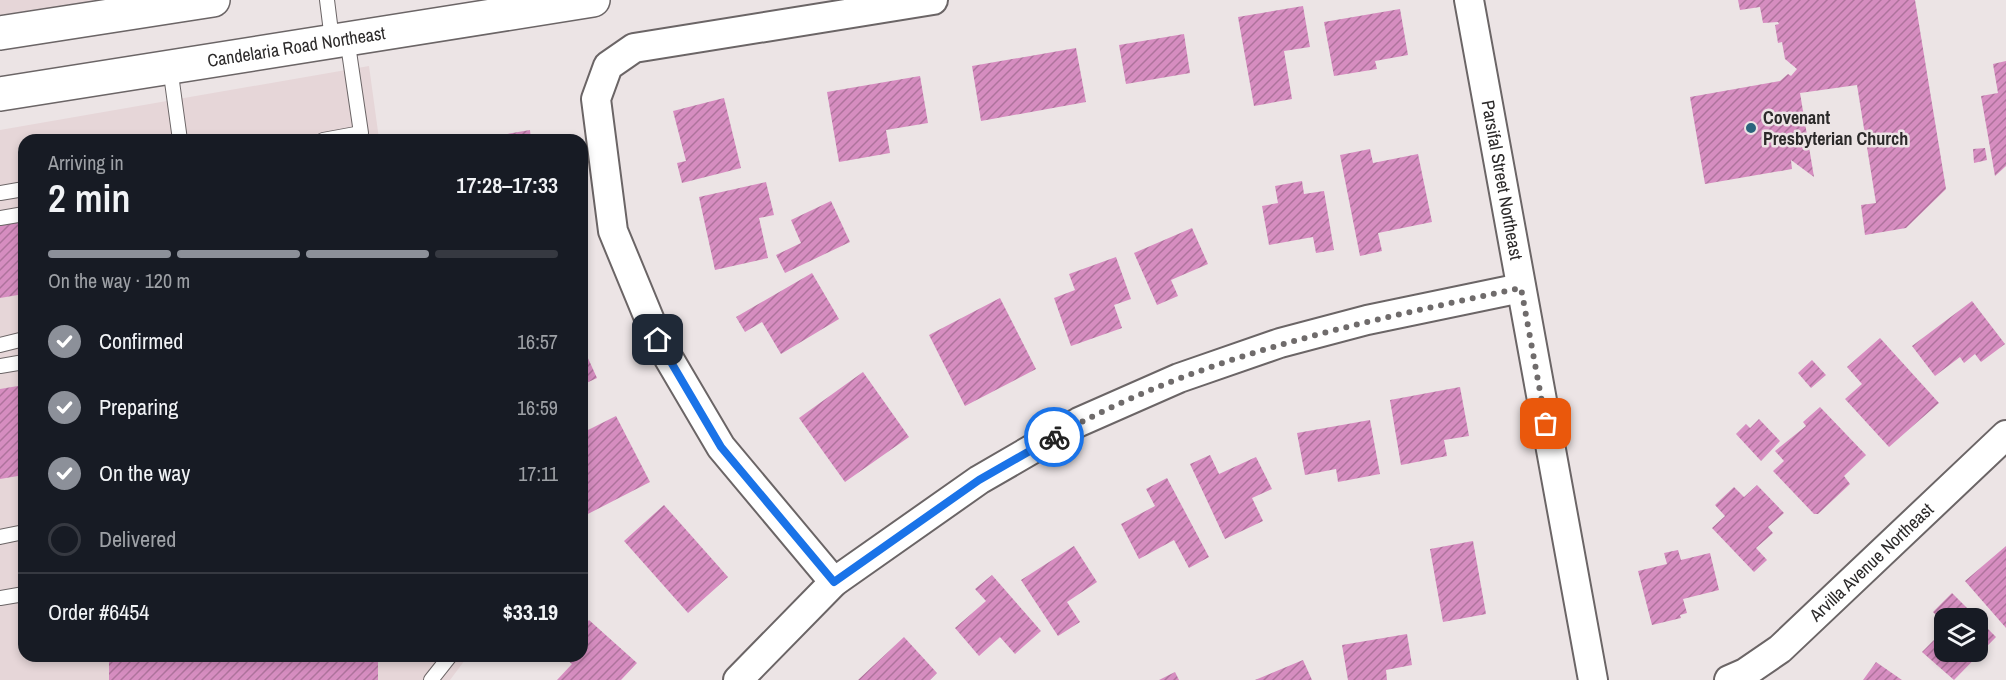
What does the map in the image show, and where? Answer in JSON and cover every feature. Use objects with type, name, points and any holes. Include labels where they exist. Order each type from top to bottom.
[{"type":"main road","points":[[0,33],[209,0]]},
{"type":"main road","name":"Candelaria Road Northeast","points":[[0,94],[593,0]]},
{"type":"street","points":[[834,582],[721,447],[658,340],[613,231],[596,99],[608,66],[634,48],[933,0]]},
{"type":"street","name":"Parsifal Street Northeast","points":[[1469,0],[1593,680]]},
{"type":"street","points":[[738,680],[834,582],[979,480],[1080,423],[1179,378],[1280,343],[1366,320],[1521,288]]},
{"type":"street","name":"Arvilla Avenue Northeast","points":[[1729,680],[1745,673],[1780,649],[2006,435]]},
{"type":"lane","points":[[327,0],[339,39],[361,133],[356,134]]},
{"type":"lane","points":[[170,66],[179,134]]},
{"type":"lane","points":[[0,193],[18,190]]},
{"type":"lane","points":[[0,218],[18,215]]},
{"type":"lane","points":[[0,345],[18,340]]},
{"type":"lane","points":[[0,366],[18,363]]},
{"type":"lane","points":[[0,537],[18,533]]},
{"type":"lane","points":[[0,598],[18,595]]},
{"type":"lane","points":[[430,680],[441,662]]},
{"type":"shaded area","points":[[0,0],[99,0],[0,15]]},
{"type":"shaded area","points":[[369,66],[378,134],[18,134],[18,662],[464,662],[450,680],[0,680],[0,130]]},
{"type":"building","name":"Covenant Presbyterian Church","points":[[1738,0],[1915,0],[1946,189],[1906,228],[1865,235],[1861,205],[1876,203],[1857,85],[1800,93],[1814,177],[1791,160],[1792,169],[1705,184],[1690,97],[1780,81],[1788,74],[1791,76],[1797,69],[1785,59],[1782,42],[1778,43],[1775,25],[1779,24],[1778,22],[1763,23],[1760,7],[1740,10]]},
{"type":"building","points":[[1303,6],[1310,47],[1284,51],[1292,99],[1254,106],[1238,17]]},
{"type":"building","points":[[1400,9],[1408,55],[1375,61],[1377,69],[1334,76],[1324,22]]},
{"type":"building","points":[[1184,34],[1190,73],[1126,84],[1119,45]]},
{"type":"building","points":[[1076,48],[1086,102],[981,121],[972,66]]},
{"type":"building","points":[[2006,61],[2006,166],[1995,176],[1981,96],[1998,93],[1993,64]]},
{"type":"building","points":[[920,76],[928,123],[886,130],[890,153],[839,162],[827,92]]},
{"type":"building","points":[[724,98],[741,168],[682,183],[677,163],[686,161],[673,111]]},
{"type":"building","points":[[530,130],[530,134],[507,134]]},
{"type":"building","points":[[1985,148],[1987,160],[1974,163],[1973,149]]},
{"type":"building","points":[[1370,149],[1373,163],[1418,154],[1432,222],[1378,233],[1382,251],[1360,256],[1340,155]]},
{"type":"building","points":[[1302,181],[1304,194],[1324,191],[1334,250],[1316,253],[1313,237],[1269,245],[1262,206],[1278,203],[1275,186]]},
{"type":"building","points":[[766,182],[774,215],[759,218],[768,258],[715,270],[699,197]]},
{"type":"building","points":[[831,201],[850,242],[785,273],[776,255],[801,243],[791,220]]},
{"type":"building","points":[[18,222],[18,295],[0,298],[0,225]]},
{"type":"building","points":[[1192,228],[1208,264],[1171,280],[1178,296],[1157,305],[1134,253]]},
{"type":"building","points":[[1116,257],[1131,299],[1114,305],[1122,328],[1071,346],[1054,298],[1075,290],[1069,274]]},
{"type":"building","points":[[812,273],[839,319],[781,354],[762,322],[745,332],[736,317]]},
{"type":"building","points":[[1000,298],[1036,369],[965,406],[929,335]]},
{"type":"building","points":[[1972,301],[2005,344],[1981,362],[1975,354],[1964,363],[1960,357],[1935,376],[1912,346]]},
{"type":"building","points":[[1880,338],[1939,403],[1889,447],[1845,399],[1862,384],[1847,367]]},
{"type":"building","points":[[588,358],[597,378],[588,382]]},
{"type":"building","points":[[1812,360],[1826,375],[1811,388],[1798,373]]},
{"type":"building","points":[[863,372],[909,437],[845,482],[799,418]]},
{"type":"building","points":[[18,386],[18,476],[0,479],[0,389]]},
{"type":"building","points":[[1460,387],[1469,436],[1444,440],[1447,456],[1401,465],[1390,400]]},
{"type":"building","points":[[1820,407],[1866,455],[1844,476],[1850,484],[1818,514],[1814,514],[1773,471],[1784,461],[1775,451],[1806,426],[1803,422]]},
{"type":"building","points":[[616,416],[650,482],[588,514],[588,430]]},
{"type":"building","points":[[1759,419],[1780,441],[1761,461],[1736,434],[1746,424],[1750,428]]},
{"type":"building","points":[[1370,420],[1380,474],[1338,482],[1336,469],[1305,475],[1297,433]]},
{"type":"building","points":[[1210,455],[1219,474],[1256,457],[1272,489],[1252,498],[1263,521],[1225,539],[1190,464]]},
{"type":"building","points":[[1167,478],[1209,557],[1189,568],[1174,540],[1139,559],[1121,524],[1155,506],[1146,489]]},
{"type":"building","points":[[1757,485],[1784,513],[1768,527],[1773,533],[1756,548],[1767,560],[1754,572],[1712,528],[1725,516],[1715,505],[1734,487],[1744,497]]},
{"type":"building","points":[[664,505],[728,577],[688,613],[624,541]]},
{"type":"building","points":[[1473,541],[1486,614],[1443,622],[1430,549]]},
{"type":"building","points":[[1074,546],[1097,582],[1067,602],[1080,622],[1058,636],[1021,580]]},
{"type":"building","points":[[2006,546],[2006,628],[1965,581]]},
{"type":"building","points":[[1678,550],[1681,560],[1710,553],[1719,590],[1683,599],[1687,613],[1680,615],[1681,618],[1652,625],[1638,571],[1667,564],[1664,553]]},
{"type":"building","points":[[992,575],[1041,631],[1015,654],[1000,637],[979,656],[955,628],[986,601],[975,589]]},
{"type":"building","points":[[1952,593],[1967,608],[1937,608]]},
{"type":"building","points":[[588,621],[637,663],[621,680],[557,680],[572,664],[570,662],[588,662]]},
{"type":"building","points":[[1988,629],[1996,637],[1988,645]]},
{"type":"building","points":[[1407,634],[1412,665],[1386,670],[1387,680],[1348,680],[1342,645]]},
{"type":"building","points":[[904,637],[937,673],[930,680],[858,680]]},
{"type":"building","points":[[1934,640],[1934,662],[1972,662],[1954,680],[1922,652]]},
{"type":"building","points":[[1303,660],[1312,680],[1255,680]]},
{"type":"building","points":[[109,662],[378,662],[378,680],[109,680]]},
{"type":"building","points":[[1876,662],[1902,680],[1863,680]]},
{"type":"building","points":[[1175,672],[1179,680],[1159,680]]},
{"type":"way so far","points":[[1054,437],[1179,378],[1280,343],[1366,320],[1521,288],[1546,424]]},
{"type":"place","name":"Covenant Presbyterian Church","points":[[1751,128]]},
{"type":"route","points":[[658,340],[721,447],[834,582],[979,480],[1054,437]]}]
